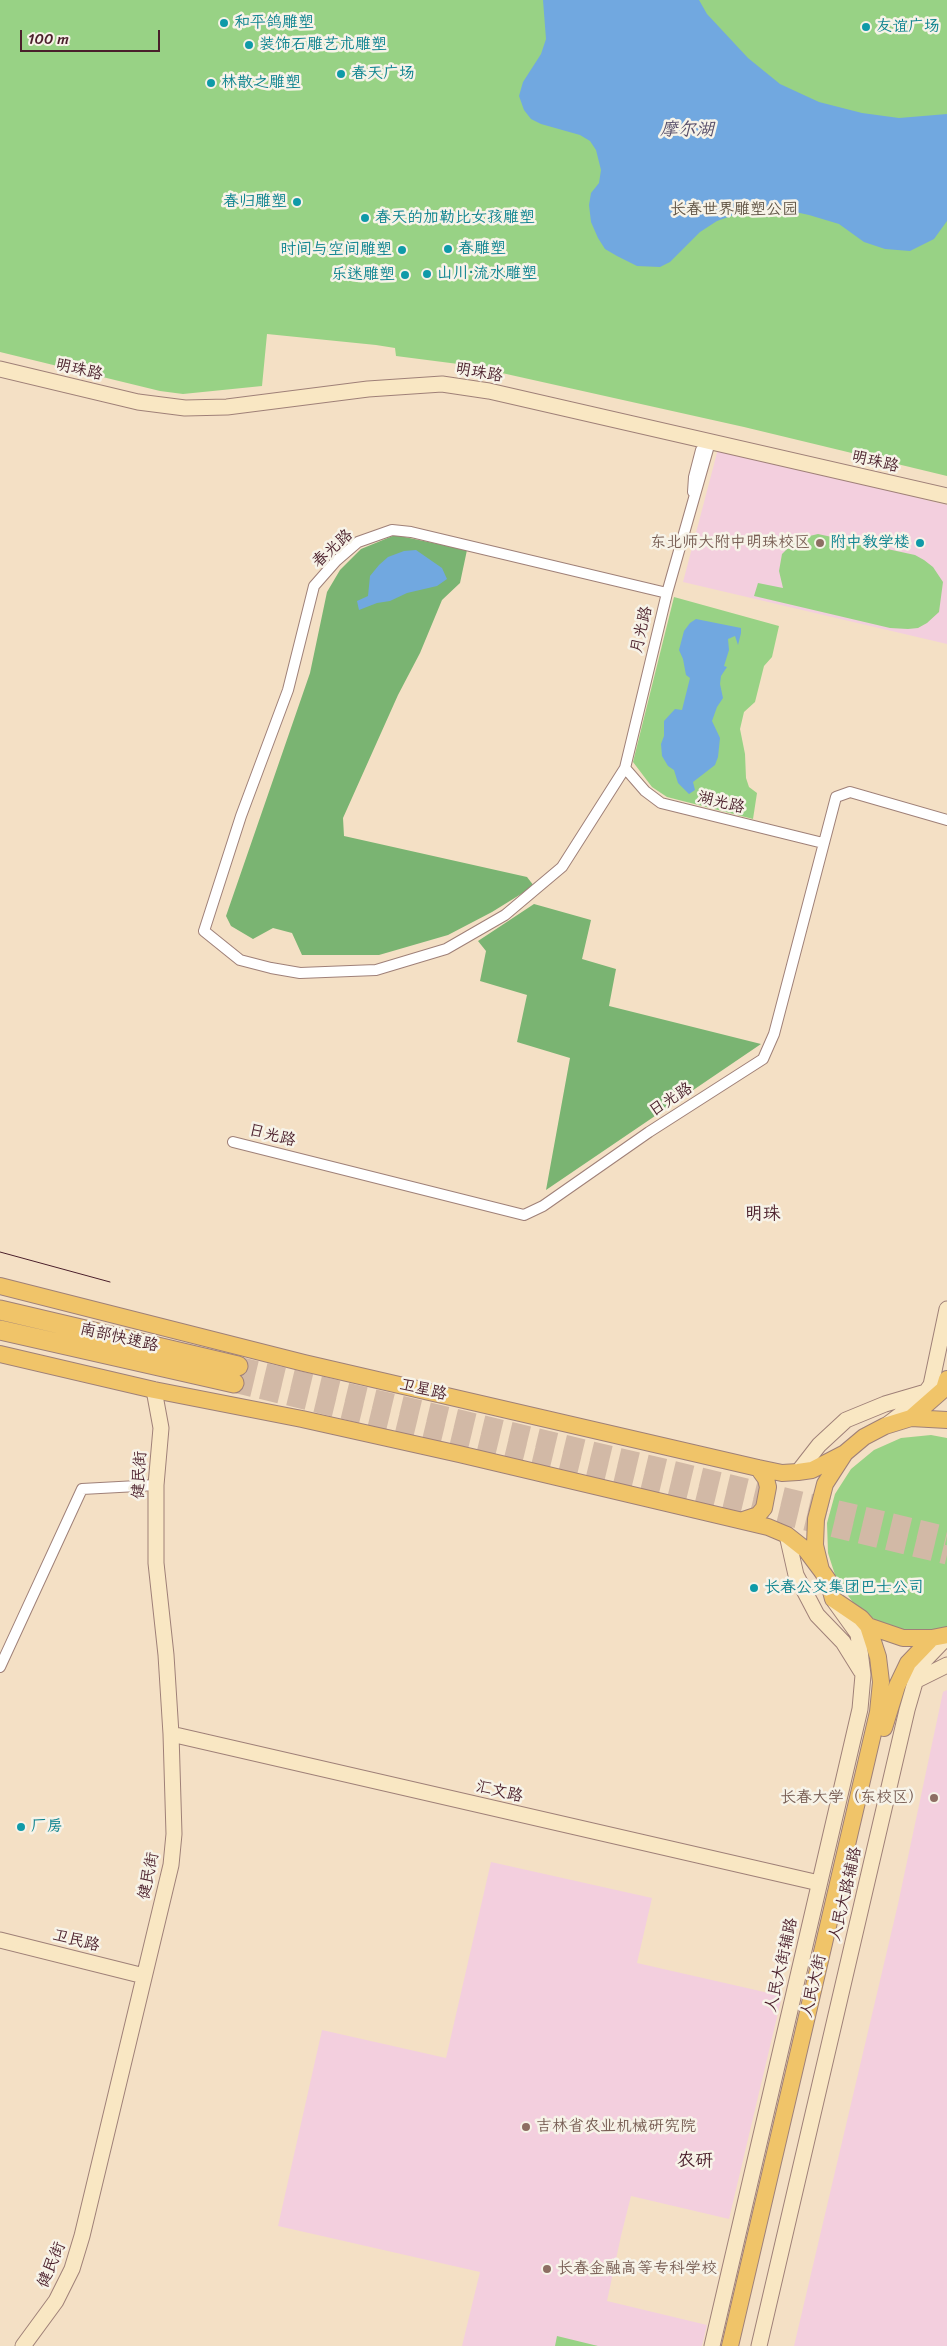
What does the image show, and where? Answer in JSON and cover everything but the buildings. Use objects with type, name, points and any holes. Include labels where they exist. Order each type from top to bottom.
[{"type":"highway","name":"南部快速路","points":[[0,1310],[236,1374],[0,1330]]},
{"type":"main road","name":"卫星路","points":[[0,1286],[304,1363],[782,1473],[812,1470],[846,1453]]},
{"type":"main road","points":[[0,1354],[154,1390],[302,1419],[768,1526],[787,1535],[806,1550],[828,1580],[832,1599],[861,1618],[868,1626],[903,1638],[942,1636]]},
{"type":"main road","points":[[911,1418],[944,1389],[947,1379]]},
{"type":"main road","points":[[821,1570],[815,1545],[816,1520],[825,1484],[846,1453],[864,1438],[885,1426],[911,1418],[947,1420]]},
{"type":"main road","points":[[743,1520],[758,1514],[764,1508],[768,1487],[766,1479],[758,1468]]},
{"type":"main road","name":"人民大街","points":[[730,2346],[878,1712],[881,1682],[878,1657],[868,1626]]},
{"type":"main road","name":"人民大街","points":[[740,2346],[887,1714],[908,1663],[942,1636]]},
{"type":"street","name":"明珠路","points":[[0,369],[138,402],[184,408],[227,407],[368,389],[442,384],[489,391],[947,496]]},
{"type":"street","name":"月光路","points":[[241,816],[204,931],[240,960],[300,973],[376,970],[446,949],[506,915],[562,867],[625,768],[667,593],[692,500],[701,480],[707,441]]},
{"type":"street","name":"春光路","points":[[241,816],[288,690],[314,586],[336,561],[358,542],[392,530],[411,532],[667,593]]},
{"type":"street","name":"湖光路","points":[[625,768],[644,791],[661,803],[823,842]]},
{"type":"street","name":"日光路","points":[[233,1142],[524,1215],[543,1206],[648,1132],[763,1059],[774,1034],[836,796],[850,792],[947,820]]},
{"type":"street","points":[[885,1426],[920,1400],[931,1385],[947,1309]]},
{"type":"street","name":"健民街","points":[[23,2346],[56,2301],[72,2269],[82,2236],[171,1865],[174,1834],[171,1734],[166,1655],[156,1563],[156,1484],[161,1428],[154,1390]]},
{"type":"street","points":[[798,1472],[819,1445],[846,1420],[885,1404],[926,1392]]},
{"type":"street","points":[[0,1667],[82,1489],[156,1484]]},
{"type":"street","points":[[787,1535],[796,1575],[817,1616],[843,1642],[863,1674]]},
{"type":"street","name":"人民大街辅路","points":[[712,2346],[860,1709],[863,1674],[858,1634],[832,1599]]},
{"type":"street","name":"人民大路辅路","points":[[759,2346],[907,1710],[920,1665],[942,1636]]},
{"type":"street","points":[[915,1681],[947,1665]]},
{"type":"street","name":"汇文路","points":[[171,1734],[819,1883]]},
{"type":"street","name":"卫民路","points":[[0,1940],[144,1976]]},
{"type":"shaded area","name":"东北师大附中明珠校区","points":[[718,449],[947,505],[947,644],[683,582]]},
{"type":"shaded area","points":[[947,1690],[947,2346],[794,2346],[898,1904],[943,1692]]},
{"type":"shaded area","name":"吉林省农业机械研究院","points":[[491,1862],[652,1898],[637,1963],[782,1996],[729,2219],[631,2196],[621,2236],[607,2301],[707,2325],[702,2346],[462,2346],[480,2272],[278,2226],[322,2030],[446,2058]]},
{"type":"green space","name":"长春世界雕塑公园","points":[[0,0],[947,0],[947,476],[744,427],[466,365],[396,356],[395,348],[376,345],[267,334],[262,386],[183,394],[160,391],[0,352]]},
{"type":"green space","points":[[818,534],[915,555],[924,560],[933,567],[943,582],[939,612],[918,628],[890,628],[754,596],[758,583],[783,588],[779,571],[782,554],[797,539]]},
{"type":"green space","points":[[395,535],[467,550],[460,583],[442,600],[420,653],[398,695],[343,818],[344,836],[527,877],[534,886],[492,912],[448,935],[379,955],[302,955],[292,933],[273,928],[253,939],[231,926],[226,916],[310,673],[327,592],[340,570],[361,549]]},
{"type":"green space","points":[[674,597],[779,626],[772,657],[764,666],[755,702],[744,712],[740,729],[745,754],[746,778],[749,787],[757,793],[753,819],[667,797],[652,787],[633,762]]},
{"type":"green space","points":[[534,904],[591,920],[582,959],[616,969],[609,1006],[761,1044],[546,1190],[570,1058],[517,1042],[527,995],[480,981],[486,951],[478,941]]},
{"type":"green space","points":[[931,1435],[947,1438],[947,1632],[907,1633],[879,1623],[855,1605],[837,1581],[828,1553],[827,1523],[835,1494],[851,1469],[874,1450],[901,1438]]},
{"type":"green space","points":[[557,2336],[598,2346],[555,2346]]},
{"type":"water","name":"摩尔湖","points":[[543,0],[699,0],[707,14],[748,58],[780,84],[819,102],[862,113],[899,118],[947,114],[947,221],[934,239],[910,251],[885,249],[864,242],[839,224],[809,215],[777,208],[754,208],[717,221],[700,232],[670,262],[660,267],[637,266],[617,256],[605,249],[591,222],[589,205],[591,193],[599,183],[601,170],[596,150],[590,141],[580,135],[541,124],[531,119],[524,110],[519,96],[523,82],[541,54],[546,39]]},
{"type":"water","points":[[416,550],[442,568],[447,579],[437,586],[407,593],[390,601],[377,603],[359,610],[357,601],[368,596],[370,576],[379,565],[388,557],[404,551]]},
{"type":"water","points":[[696,619],[741,628],[741,633],[738,645],[735,636],[728,639],[729,650],[724,666],[727,667],[721,676],[720,684],[723,698],[717,707],[712,721],[720,738],[718,757],[715,765],[693,782],[695,790],[689,794],[678,783],[674,770],[668,766],[662,756],[661,744],[664,736],[664,721],[675,709],[682,710],[690,678],[686,675],[679,650],[684,631]]},
{"type":"tunnel","points":[[238,1366],[947,1536]]},
{"type":"tunnel","points":[[234,1383],[947,1555]]},
{"type":"tram line","points":[[0,1252],[110,1282]]},
{"type":"place","name":"和平鸽雕塑","points":[[224,23]]},
{"type":"place","name":"友谊广场","points":[[866,27]]},
{"type":"place","name":"装饰石雕艺术雕塑","points":[[249,45]]},
{"type":"place","name":"春天广场","points":[[341,74]]},
{"type":"place","name":"林散之雕塑","points":[[211,83]]},
{"type":"place","name":"春归雕塑","points":[[297,202]]},
{"type":"place","name":"春天的加勒比女孩雕塑","points":[[365,218]]},
{"type":"place","name":"春雕塑","points":[[448,249]]},
{"type":"place","name":"时间与空间雕塑","points":[[402,250]]},
{"type":"place","name":"山川·流水雕塑","points":[[427,274]]},
{"type":"place","name":"乐迷雕塑","points":[[405,275]]},
{"type":"place","name":"东北师大附中明珠校区","points":[[820,543]]},
{"type":"place","name":"附中教学楼","points":[[920,543]]},
{"type":"place","name":"长春公交集团巴士公司","points":[[754,1588]]},
{"type":"place","name":"长春大学（东校区）","points":[[934,1798]]},
{"type":"place","name":"厂房","points":[[21,1827]]},
{"type":"place","name":"吉林省农业机械研究院","points":[[526,2127]]},
{"type":"place","name":"长春金融高等专科学校","points":[[547,2269]]},
{"type":"district","name":"明珠","points":[[763,1214]]},
{"type":"district","name":"农研","points":[[695,2161]]}]
